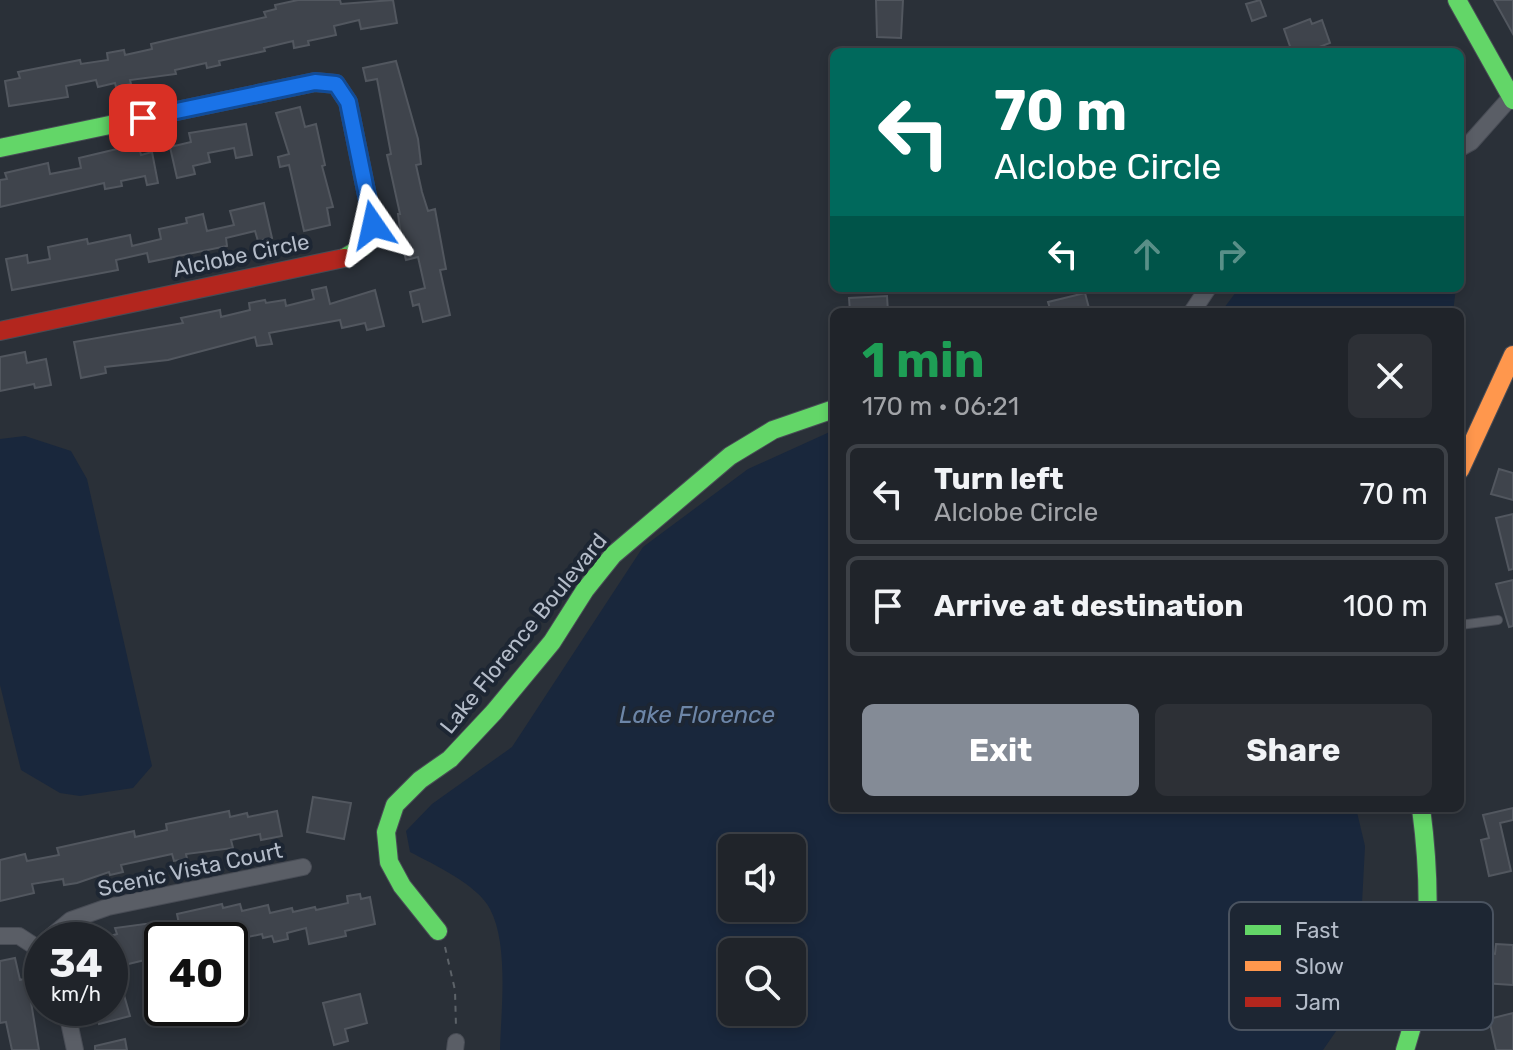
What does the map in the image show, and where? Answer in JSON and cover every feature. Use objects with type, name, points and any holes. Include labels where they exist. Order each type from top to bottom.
[{"type":"street","points":[[1457,0],[1512,99],[1464,146]]},
{"type":"street","name":"Alclobe Circle","points":[[0,148],[315,82],[336,84],[348,102],[373,225],[364,246],[349,257],[0,331]]},
{"type":"street","points":[[1464,461],[1513,355]]},
{"type":"street","name":"Lake Florence Boulevard","points":[[438,931],[402,886],[389,862],[386,832],[395,805],[420,780],[450,759],[494,712],[552,642],[585,590],[613,555],[730,456],[773,430],[830,410]]},
{"type":"street","points":[[1421,812],[1429,902]]},
{"type":"street","name":"Scenic Vista Court","points":[[69,922],[108,907],[303,867]]},
{"type":"street","points":[[0,936],[24,938]]},
{"type":"street","points":[[70,1026],[75,1050]]},
{"type":"street","points":[[1405,1050],[1411,1030]]},
{"type":"lane","points":[[1464,624],[1498,620]]},
{"type":"path","points":[[438,931],[449,955],[455,990],[456,1046]]},
{"type":"water","points":[[1236,292],[1456,292],[1454,308],[1224,308]]},
{"type":"water","name":"Lake Florence","points":[[830,432],[830,812],[1357,812],[1365,846],[1362,902],[1229,902],[1229,1030],[1337,1030],[1323,1050],[500,1050],[502,959],[490,909],[465,884],[410,852],[406,831],[432,804],[512,747],[643,547],[748,469]]},
{"type":"water","points":[[25,436],[71,451],[87,479],[152,766],[133,788],[80,796],[60,793],[21,770],[0,685],[0,439]]},
{"type":"building","points":[[298,0],[340,0],[341,4],[393,0],[397,23],[361,29],[359,20],[334,26],[336,35],[308,41],[309,45],[294,48],[293,41],[219,61],[220,65],[207,68],[206,63],[175,70],[176,74],[130,80],[131,84],[116,87],[115,83],[98,87],[96,80],[66,86],[68,97],[9,106],[5,81],[20,78],[18,72],[80,60],[81,64],[108,60],[107,53],[124,50],[125,55],[152,49],[151,44],[266,17],[264,12],[276,9],[275,5]]},
{"type":"building","points":[[876,0],[903,0],[901,38],[877,37]]},
{"type":"building","points":[[1260,0],[1266,16],[1252,21],[1246,4]]},
{"type":"building","points":[[1494,0],[1513,0],[1513,34]]},
{"type":"building","points":[[1310,19],[1312,24],[1322,20],[1330,43],[1317,48],[1291,48],[1284,29]]},
{"type":"building","points":[[396,61],[418,139],[421,164],[416,165],[422,192],[428,211],[435,209],[446,269],[440,270],[450,315],[423,322],[419,304],[413,306],[410,292],[425,288],[418,257],[406,260],[402,245],[400,214],[387,155],[391,154],[377,79],[366,81],[363,68]]},
{"type":"building","points":[[300,107],[305,127],[316,124],[325,165],[322,166],[333,207],[327,208],[330,225],[304,231],[289,165],[280,167],[278,157],[289,154],[276,113]]},
{"type":"building","points":[[246,124],[252,155],[236,158],[234,148],[208,153],[210,162],[193,166],[195,174],[177,178],[170,147],[191,142],[189,133]]},
{"type":"building","points":[[138,144],[141,155],[152,152],[158,183],[147,185],[145,176],[121,181],[122,186],[105,189],[104,183],[0,207],[0,180],[7,179],[5,173],[48,163],[50,174],[81,168],[79,158]]},
{"type":"building","points":[[264,203],[272,238],[258,241],[255,231],[226,238],[227,246],[149,262],[147,253],[116,260],[118,270],[12,290],[6,259],[27,255],[28,263],[50,259],[48,247],[87,239],[88,244],[130,235],[132,246],[161,239],[159,229],[187,223],[186,218],[203,214],[207,231],[234,225],[230,211]]},
{"type":"building","points":[[326,287],[330,304],[375,290],[384,326],[367,330],[365,323],[342,328],[340,320],[269,333],[272,344],[257,346],[255,337],[168,360],[105,367],[106,373],[81,378],[74,342],[183,323],[181,318],[220,310],[221,317],[250,310],[249,303],[265,300],[266,303],[285,300],[286,306],[314,299],[312,290]]},
{"type":"building","points":[[1085,293],[1089,308],[1050,308],[1048,302]]},
{"type":"building","points":[[887,296],[888,308],[850,308],[849,298]]},
{"type":"building","points":[[25,352],[27,363],[46,359],[51,385],[35,388],[34,384],[0,391],[0,357]]},
{"type":"building","points":[[1499,469],[1513,473],[1513,500],[1491,494]]},
{"type":"building","points":[[1513,514],[1513,569],[1509,570],[1496,518]]},
{"type":"building","points":[[1513,580],[1513,626],[1509,627],[1496,584]]},
{"type":"building","points":[[313,797],[351,803],[344,839],[307,832]]},
{"type":"building","points":[[1513,808],[1513,820],[1500,823],[1511,871],[1489,876],[1481,840],[1489,838],[1483,815]]},
{"type":"building","points":[[229,811],[230,817],[247,813],[248,817],[277,811],[282,836],[261,840],[260,834],[231,840],[233,848],[186,854],[187,859],[174,861],[172,854],[121,865],[123,872],[110,875],[109,872],[77,883],[64,885],[63,879],[32,884],[34,893],[0,901],[0,860],[25,854],[27,861],[59,855],[57,848],[134,831],[135,837],[167,830],[166,824]]},
{"type":"building","points":[[360,894],[361,899],[370,897],[375,924],[345,931],[346,936],[309,944],[306,928],[287,933],[288,939],[274,942],[272,936],[263,938],[262,934],[248,937],[248,922],[179,922],[177,914],[222,904],[223,908],[240,904],[242,911],[268,905],[270,913],[292,908],[293,912],[315,907],[316,910],[348,903],[347,896]]},
{"type":"building","points":[[144,924],[144,960],[128,964],[128,926]]},
{"type":"building","points":[[1496,944],[1513,945],[1513,985],[1493,984]]},
{"type":"building","points":[[15,958],[20,980],[24,979],[24,1026],[35,1026],[39,1050],[12,1050],[6,1022],[0,1023],[0,961]]},
{"type":"building","points":[[360,994],[367,1023],[345,1029],[348,1041],[334,1045],[323,1003]]},
{"type":"building","points":[[1513,1013],[1513,1050],[1496,1050],[1491,1030],[1493,1018]]},
{"type":"building","points":[[125,1039],[127,1050],[95,1050],[95,1046]]},
{"type":"traffic: fast","points":[[1457,0],[1513,100]]},
{"type":"traffic: fast","points":[[0,148],[315,82],[336,84],[348,102],[373,225],[364,246],[344,258]]},
{"type":"traffic: fast","points":[[438,931],[402,886],[389,862],[386,832],[395,805],[420,780],[450,759],[494,712],[552,642],[585,590],[613,555],[730,456],[773,430],[830,410]]},
{"type":"traffic: fast","points":[[1422,812],[1428,902]]},
{"type":"traffic: fast","points":[[1405,1050],[1411,1030]]},
{"type":"traffic: slow","points":[[1464,461],[1513,355]]},
{"type":"traffic: jam","points":[[0,331],[344,258]]},
{"type":"route","points":[[143,118],[315,82],[336,84],[348,102],[373,225]]}]
